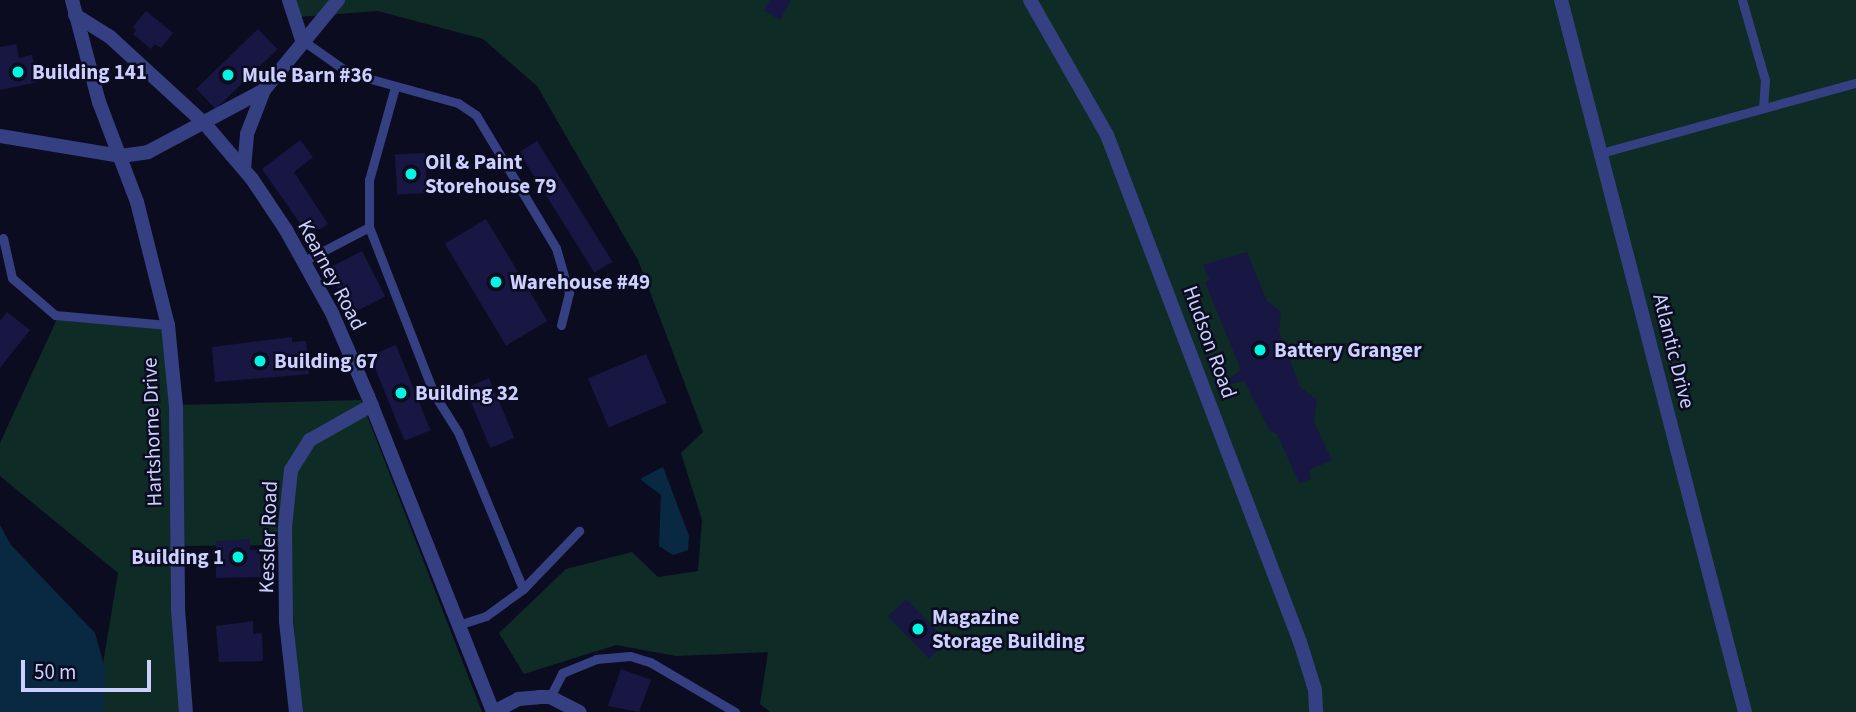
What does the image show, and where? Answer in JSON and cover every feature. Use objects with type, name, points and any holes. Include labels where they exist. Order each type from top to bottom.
[{"type":"street","points":[[72,0],[75,15]]},
{"type":"street","points":[[289,0],[302,40]]},
{"type":"street","points":[[244,169],[247,134],[264,90],[302,40],[338,0]]},
{"type":"street","name":"Hudson Road","points":[[1030,0],[1107,135],[1300,642],[1315,690],[1316,712]]},
{"type":"street","name":"Atlantic Drive","points":[[1561,0],[1745,712]]},
{"type":"street","name":"Kearney Road","points":[[75,15],[109,36],[205,124],[244,169],[304,261],[372,405],[461,624],[493,712]]},
{"type":"street","name":"Hartshorne Drive","points":[[75,15],[99,102],[121,156],[154,263],[168,325],[176,406],[178,609],[186,712]]},
{"type":"street","points":[[0,136],[121,156],[148,152],[205,124],[264,90]]},
{"type":"street","name":"Kessler Road","points":[[296,712],[286,621],[285,527],[291,470],[310,440],[372,405]]},
{"type":"street","points":[[493,712],[518,699],[550,697],[579,712]]},
{"type":"lane","points":[[1742,0],[1765,80],[1763,106]]},
{"type":"lane","points":[[302,40],[340,69],[457,103],[476,115],[556,248],[569,293],[561,325]]},
{"type":"lane","points":[[1601,153],[1763,106],[1856,83]]},
{"type":"lane","points":[[395,87],[369,180],[369,227],[434,394],[458,432],[523,589]]},
{"type":"lane","points":[[304,261],[369,227]]},
{"type":"lane","points":[[2,238],[12,278],[55,315],[168,325]]},
{"type":"lane","points":[[461,624],[486,616],[523,589],[579,531]]},
{"type":"lane","points":[[550,697],[562,673],[596,659],[630,656],[650,662],[735,712]]},
{"type":"green space","points":[[296,0],[1856,0],[1856,712],[770,712],[760,704],[768,652],[676,656],[616,645],[524,674],[499,633],[566,569],[632,552],[658,577],[698,571],[702,520],[681,453],[703,432],[638,260],[537,86],[483,39],[378,11],[298,17]]},
{"type":"green space","points":[[57,319],[174,326],[180,405],[361,400],[482,712],[301,712],[287,545],[178,546],[191,712],[95,712],[118,573],[0,476],[0,443]]},
{"type":"water","points":[[663,467],[689,536],[688,550],[673,555],[659,546],[661,495],[640,479]]},
{"type":"water","points":[[0,525],[11,545],[95,633],[105,669],[104,712],[0,712]]},
{"type":"building","points":[[770,0],[791,0],[780,20],[764,10]]},
{"type":"building","points":[[146,11],[173,33],[161,48],[155,44],[151,49],[133,34],[136,30],[133,27]]},
{"type":"building","name":"Mule Barn #36","points":[[258,29],[277,49],[216,109],[196,89]]},
{"type":"building","name":"Building 141","points":[[16,44],[19,58],[32,55],[38,82],[0,90],[0,47]]},
{"type":"building","points":[[300,140],[313,157],[294,172],[328,224],[309,236],[262,169]]},
{"type":"building","points":[[537,141],[612,261],[594,273],[519,152]]},
{"type":"building","name":"Oil & Paint Storehouse 79","points":[[425,153],[427,193],[397,195],[395,155]]},
{"type":"building","name":"Warehouse #49","points":[[486,219],[547,321],[506,346],[445,244]]},
{"type":"building","points":[[362,251],[385,296],[351,314],[328,268]]},
{"type":"building","name":"Battery Granger","points":[[1247,252],[1267,301],[1281,312],[1279,331],[1300,387],[1317,400],[1314,422],[1332,460],[1309,470],[1311,479],[1299,483],[1277,434],[1270,431],[1244,381],[1219,387],[1241,370],[1205,282],[1210,280],[1203,265]]},
{"type":"building","points":[[7,312],[30,330],[0,368],[0,321]]},
{"type":"building","name":"Building 67","points":[[292,337],[292,342],[306,341],[309,374],[215,382],[212,347]]},
{"type":"building","name":"Building 32","points":[[396,345],[430,430],[405,441],[370,355]]},
{"type":"building","points":[[646,354],[667,403],[609,427],[588,379]]},
{"type":"building","points":[[489,378],[514,438],[490,448],[465,388]]},
{"type":"building","name":"Building 1","points":[[250,539],[250,550],[260,550],[261,577],[216,578],[216,541]]},
{"type":"building","name":"Magazine Storage Building","points":[[906,599],[947,641],[929,659],[888,616]]},
{"type":"building","points":[[253,621],[253,634],[262,633],[263,661],[219,662],[216,626]]},
{"type":"building","points":[[621,669],[651,680],[639,712],[608,706]]},
{"type":"place","name":"Building 141","points":[[18,72]]},
{"type":"place","name":"Mule Barn #36","points":[[228,75]]},
{"type":"place","name":"Oil & Paint Storehouse 79","points":[[411,174]]},
{"type":"place","name":"Warehouse #49","points":[[496,282]]},
{"type":"place","name":"Battery Granger","points":[[1260,350]]},
{"type":"place","name":"Building 67","points":[[260,361]]},
{"type":"place","name":"Building 32","points":[[401,393]]},
{"type":"place","name":"Building 1","points":[[238,557]]},
{"type":"place","name":"Magazine Storage Building","points":[[918,629]]}]
